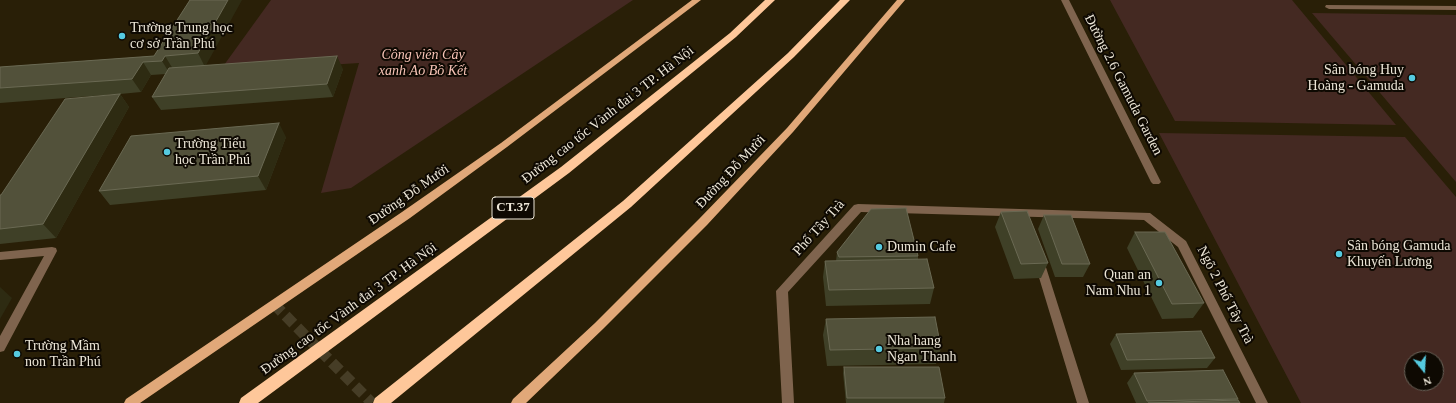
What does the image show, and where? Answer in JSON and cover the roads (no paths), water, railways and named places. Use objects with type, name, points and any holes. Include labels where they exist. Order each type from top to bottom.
[{"type":"highway","name":"Đường cao tốc Vành đai 3 TP. Hà Nội","points":[[246,403],[565,170],[733,35],[770,0]]},
{"type":"highway","points":[[380,403],[627,204],[791,55],[845,0]]},
{"type":"main road","name":"Đường Đỗ Mười","points":[[130,403],[400,219],[510,140],[697,0]]},
{"type":"main road","name":"Đường Đỗ Mười","points":[[517,403],[604,321],[703,222],[790,130],[901,0]]},
{"type":"street","name":"Đường 2.6 Gamuda Garden","points":[[1065,0],[1156,182]]},
{"type":"street","points":[[1329,7],[1456,8]]},
{"type":"street","name":"Phố Tây Trà","points":[[788,403],[782,291],[858,208],[1025,217]]},
{"type":"street","name":"Ngõ 2 Phố Tây Trà","points":[[1025,217],[1146,216],[1182,244],[1262,403]]},
{"type":"street","points":[[0,256],[52,251],[0,347]]},
{"type":"street","points":[[1036,252],[1083,403]]},
{"type":"tunnel","points":[[274,304],[372,403]]},
{"type":"place","name":"Trường Trung học cơ sở Trần Phú","points":[[122,36]]},
{"type":"place","name":"Sân bóng Huy Hoàng - Gamuda","points":[[1412,78]]},
{"type":"place","name":"Trường Tiểu học Trần Phú","points":[[167,152]]},
{"type":"place","name":"Dumin Cafe","points":[[879,247]]},
{"type":"place","name":"Sân bóng Gamuda Khuyến Lương","points":[[1339,254]]},
{"type":"place","name":"Quan an Nam Nhu 1","points":[[1159,283]]},
{"type":"place","name":"Nha hang Ngan Thanh","points":[[879,349]]},
{"type":"place","name":"Trường Mầm non Trần Phú","points":[[17,354]]},
{"type":"park label","name":"Công viên Cây xanh Ao Bồ Kết","points":[[423,64]]}]
